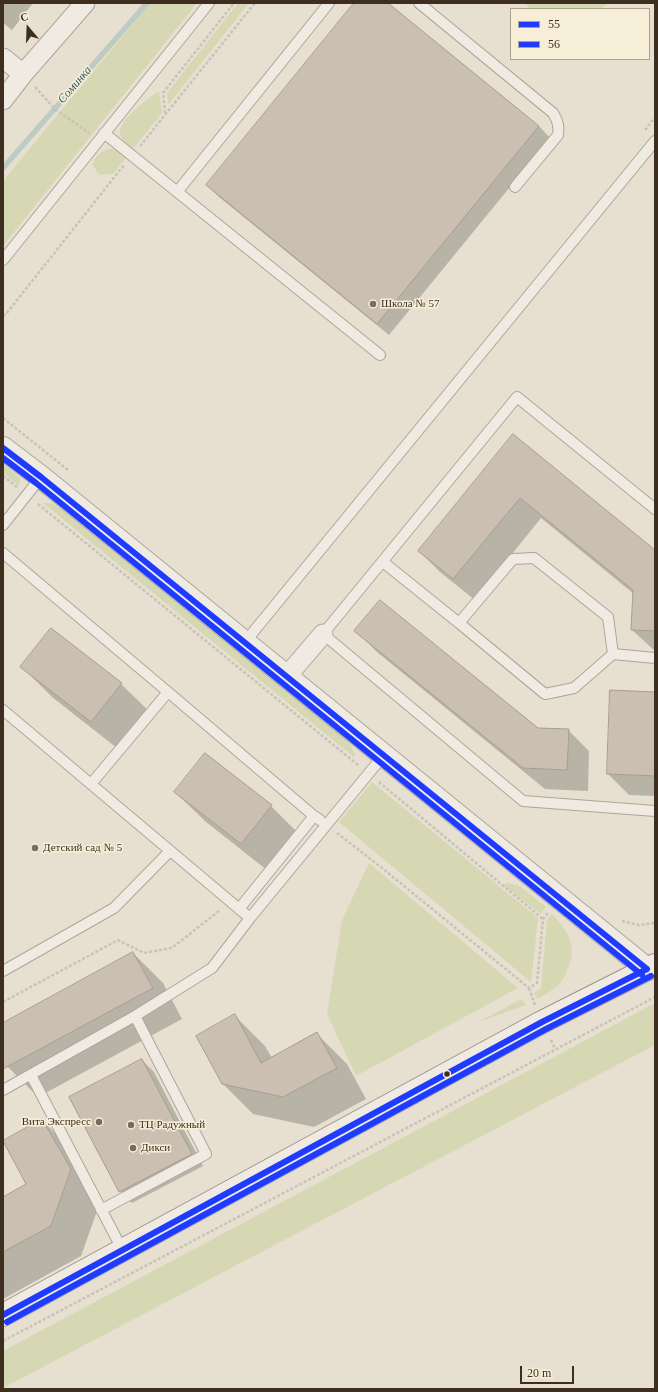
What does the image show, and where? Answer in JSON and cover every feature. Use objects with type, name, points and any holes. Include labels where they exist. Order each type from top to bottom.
[{"type":"street","points":[[3,100],[23,74],[85,3]]},
{"type":"street","points":[[3,58],[23,74]]},
{"type":"street","points":[[3,448],[287,676],[383,756],[560,899],[651,967],[542,1022],[3,1315]]},
{"type":"street","points":[[287,676],[323,634]]},
{"type":"lane","points":[[3,260],[209,3]]},
{"type":"lane","points":[[177,192],[329,3]]},
{"type":"lane","points":[[419,3],[553,114],[557,119],[559,127],[558,135],[515,187]]},
{"type":"lane","points":[[101,137],[177,192],[380,355]]},
{"type":"lane","points":[[245,642],[655,141]]},
{"type":"lane","points":[[655,509],[517,397],[323,634],[523,801],[655,811]]},
{"type":"lane","points":[[3,525],[41,477]]},
{"type":"lane","points":[[3,553],[326,825]]},
{"type":"lane","points":[[459,623],[513,559],[534,558],[608,617],[613,654]]},
{"type":"lane","points":[[383,562],[545,694],[574,688],[613,654],[655,658]]},
{"type":"lane","points":[[90,784],[168,692]]},
{"type":"lane","points":[[3,710],[250,918]]},
{"type":"lane","points":[[3,1090],[135,1016],[212,968],[250,918],[383,756]]},
{"type":"lane","points":[[239,909],[314,816]]},
{"type":"lane","points":[[3,971],[114,908],[170,851]]},
{"type":"lane","points":[[101,1210],[206,1154],[135,1016]]},
{"type":"lane","points":[[31,1075],[123,1251]]},
{"type":"path","points":[[166,114],[163,93],[234,3]]},
{"type":"path","points":[[23,74],[55,109],[101,137]]},
{"type":"path","points":[[3,476],[368,773],[543,919]]},
{"type":"path","points":[[326,825],[382,868],[528,988],[537,983],[543,919],[560,899]]},
{"type":"path","points":[[3,1002],[118,940],[144,953],[172,948],[231,902]]},
{"type":"path","points":[[3,1341],[655,997]]},
{"type":"green space","points":[[150,3],[197,3],[3,246],[3,181]]},
{"type":"green space","points":[[238,3],[249,3],[168,105],[167,93]]},
{"type":"green space","points":[[524,3],[608,3],[602,8],[530,8]]},
{"type":"green space","points":[[159,91],[162,113],[133,149],[121,137],[121,127],[124,121],[135,109]]},
{"type":"green space","points":[[107,149],[118,150],[126,158],[113,174],[99,175],[92,164],[98,155]]},
{"type":"green space","points":[[3,463],[20,478],[19,486],[3,473]]},
{"type":"green space","points":[[43,503],[52,503],[63,510],[344,737],[354,752],[355,758]]},
{"type":"green space","points":[[372,782],[538,918],[531,982],[339,822]]},
{"type":"green space","points":[[369,863],[518,988],[356,1076],[327,1014],[342,920]]},
{"type":"green space","points":[[507,883],[520,886],[546,907],[541,914],[503,885]]},
{"type":"green space","points":[[552,914],[563,927],[570,940],[572,954],[567,971],[559,985],[538,999],[534,993],[541,988],[547,920]]},
{"type":"green space","points":[[522,999],[526,1005],[478,1022]]},
{"type":"green space","points":[[655,1003],[655,1045],[3,1388],[3,1351]]},
{"type":"building","points":[[354,3],[388,3],[539,126],[377,324],[206,185]]},
{"type":"building","points":[[513,434],[655,550],[655,631],[631,630],[633,590],[520,498],[453,579],[418,551]]},
{"type":"building","points":[[380,600],[538,728],[569,729],[567,770],[523,768],[354,631]]},
{"type":"building","points":[[51,628],[122,683],[91,722],[20,667]]},
{"type":"building","points":[[610,690],[655,692],[655,776],[607,774]]},
{"type":"building","points":[[205,753],[272,805],[241,844],[174,792]]},
{"type":"building","points":[[133,952],[153,988],[3,1069],[3,1023]]},
{"type":"building","points":[[235,1014],[261,1063],[317,1032],[337,1068],[283,1097],[222,1084],[196,1036]]},
{"type":"building","name":"ТЦ Радужный","points":[[142,1059],[192,1154],[119,1192],[69,1097]]},
{"type":"building","points":[[42,1119],[71,1169],[51,1226],[3,1252],[3,1197],[26,1184],[3,1141]]},
{"type":"waterway","name":"Соминка","points":[[3,168],[147,3]]},
{"type":"transit line","name":"55","points":[[3,448],[41,477],[647,969]]},
{"type":"transit line","name":"56","points":[[3,458],[36,483],[642,975]]},
{"type":"transit line","name":"55","points":[[3,1315],[542,1022],[647,969]]},
{"type":"transit line","name":"56","points":[[7,1322],[546,1029],[651,976]]},
{"type":"place","name":"Школа № 57","points":[[373,304]]},
{"type":"place","name":"Детский сад № 5","points":[[35,848]]},
{"type":"place","name":"Вита Экспресс","points":[[99,1122]]},
{"type":"place","name":"ТЦ Радужный","points":[[131,1125]]},
{"type":"place","name":"Дикси","points":[[133,1148]]}]
